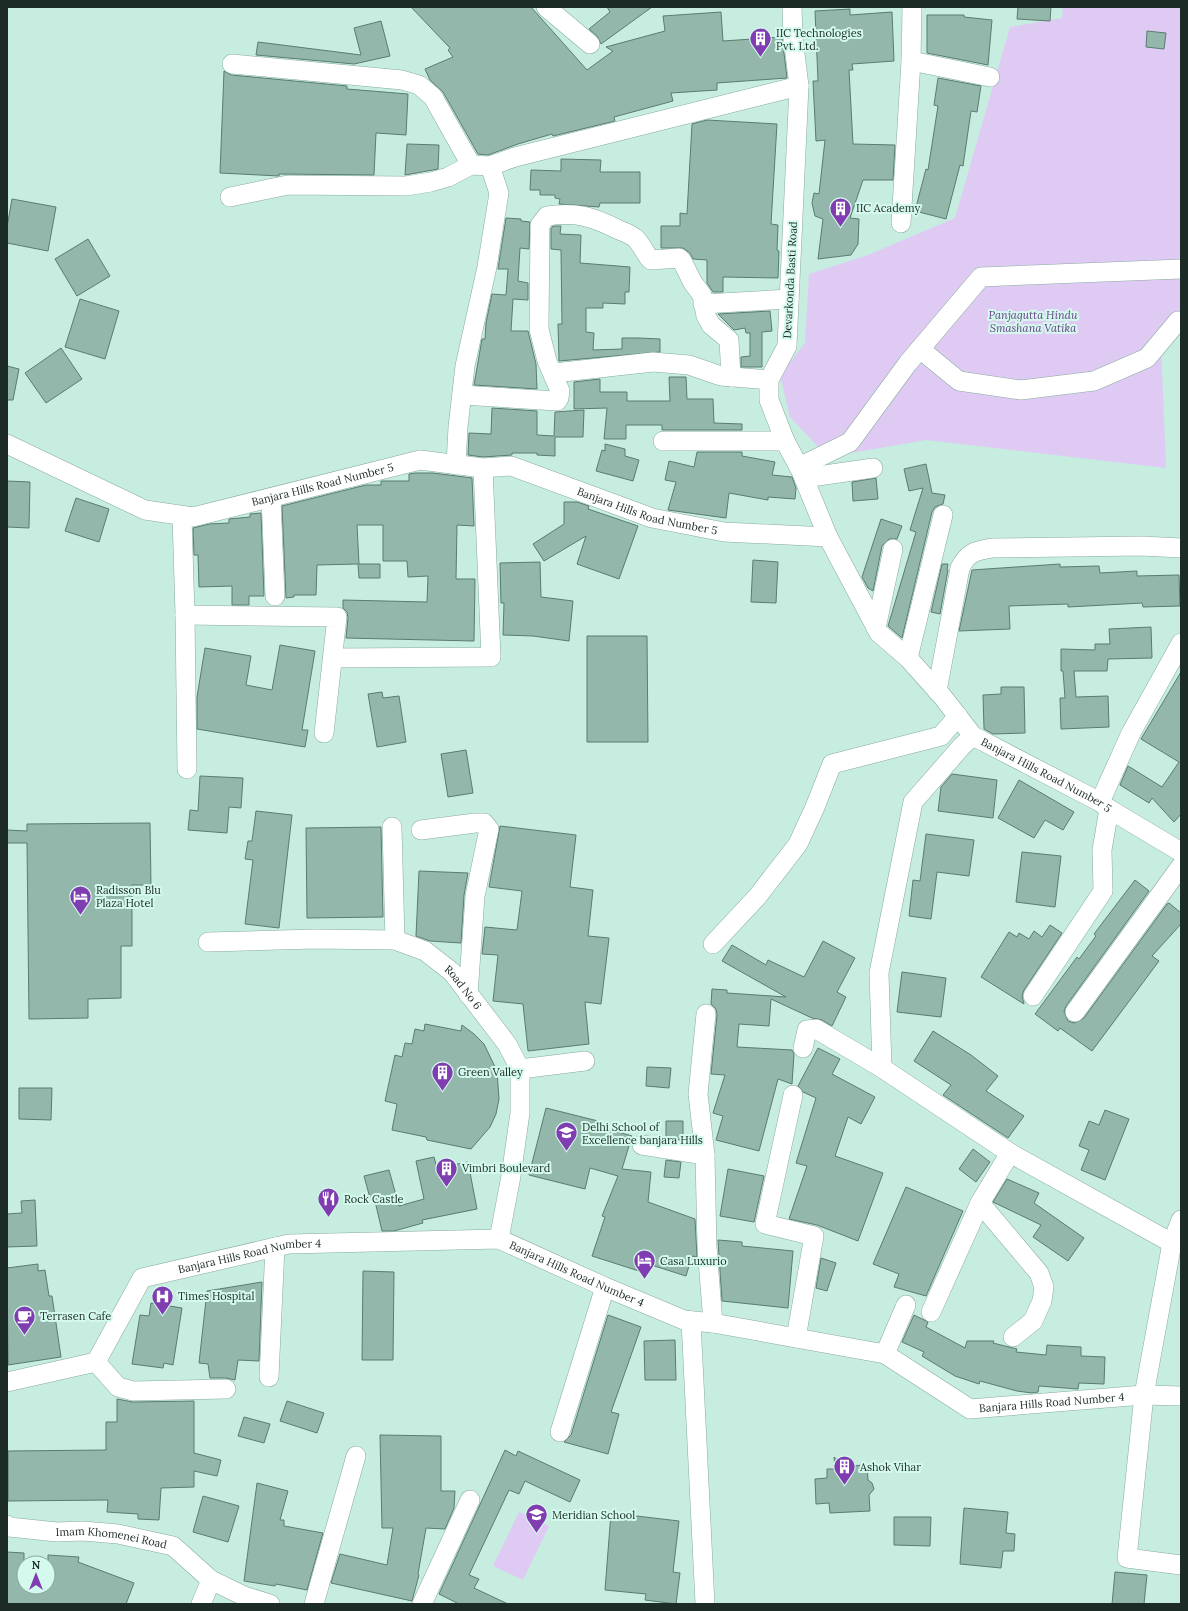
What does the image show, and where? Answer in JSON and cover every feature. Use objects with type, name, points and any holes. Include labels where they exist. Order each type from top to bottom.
[{"type":"street","points":[[546,7],[590,44]]},
{"type":"street","name":"Devarkonda Basti Road","points":[[792,7],[793,38],[799,86],[787,346],[769,380],[769,400],[785,441],[802,473],[828,537]]},
{"type":"street","points":[[901,223],[911,61],[912,7]]},
{"type":"street","points":[[911,61],[990,77]]},
{"type":"street","points":[[232,64],[402,80],[419,85],[433,98],[471,165]]},
{"type":"street","points":[[230,197],[288,185],[406,186],[431,182],[448,177],[471,165],[490,166],[515,157],[799,86]]},
{"type":"street","points":[[456,465],[464,366],[487,267],[499,193],[490,166]]},
{"type":"street","points":[[462,395],[557,401],[559,398],[560,391],[554,373],[547,361],[539,329],[540,225],[547,216],[574,214],[597,219],[637,240],[651,260],[679,258],[682,261],[693,283],[702,295],[706,316],[711,325],[729,340],[731,377]]},
{"type":"street","points":[[802,473],[850,442],[920,349],[981,277],[1181,269]]},
{"type":"street","points":[[703,304],[789,299]]},
{"type":"street","points":[[920,349],[959,381],[1021,390],[1094,380],[1147,358],[1178,321],[1181,321]]},
{"type":"street","points":[[554,373],[653,362],[689,365],[713,374],[731,377],[769,380]]},
{"type":"street","points":[[663,441],[785,441]]},
{"type":"street","name":"Banjara Hills Road Number 5","points":[[7,444],[145,510],[193,518],[420,460],[483,468],[511,466],[652,518],[724,532],[828,537],[879,633],[908,658],[940,694],[973,736],[1104,806],[1181,852]]},
{"type":"street","points":[[333,658],[491,657],[483,468]]},
{"type":"street","points":[[802,473],[873,468]]},
{"type":"street","points":[[271,498],[275,596]]},
{"type":"street","points":[[908,658],[942,515]]},
{"type":"street","points":[[182,516],[187,769]]},
{"type":"street","points":[[940,694],[960,568],[965,558],[976,551],[992,548],[1142,546],[1181,548]]},
{"type":"street","points":[[876,628],[893,549]]},
{"type":"street","points":[[185,615],[337,618],[324,733]]},
{"type":"street","points":[[1033,996],[1104,891],[1102,850],[1104,806],[1131,733],[1181,643]]},
{"type":"street","points":[[713,944],[757,897],[798,844],[815,808],[832,764],[941,736],[958,716]]},
{"type":"street","points":[[882,1068],[879,973],[913,802],[962,746],[973,736]]},
{"type":"street","points":[[421,830],[475,823],[484,823],[489,829],[475,896],[468,994]]},
{"type":"street","points":[[392,827],[395,940]]},
{"type":"street","points":[[1075,1012],[1181,866]]},
{"type":"street","name":"Road No 6","points":[[208,942],[314,939],[395,940],[425,951],[452,972],[507,1044],[520,1069],[520,1113],[511,1176],[499,1239]]},
{"type":"street","points":[[706,1014],[698,1094],[705,1155],[707,1247],[713,1323]]},
{"type":"street","points":[[803,1048],[807,1030],[816,1029],[882,1068],[1010,1153],[1172,1243]]},
{"type":"street","points":[[520,1069],[585,1061]]},
{"type":"street","points":[[793,1095],[765,1224],[814,1236],[796,1338]]},
{"type":"street","points":[[642,1145],[705,1155]]},
{"type":"street","points":[[931,1312],[980,1203],[1010,1153]]},
{"type":"street","points":[[980,1203],[1039,1273],[1044,1287],[1042,1301],[1033,1321],[1013,1337]]},
{"type":"street","points":[[1181,1220],[1172,1243],[1144,1395],[1127,1558],[1181,1565]]},
{"type":"street","name":"Banjara Hills Road Number 4","points":[[96,1362],[142,1278],[289,1244],[499,1239],[605,1287],[684,1320],[713,1323],[885,1354],[970,1410],[1144,1395],[1181,1396]]},
{"type":"street","points":[[269,1377],[275,1247]]},
{"type":"street","points":[[560,1432],[605,1287]]},
{"type":"street","points":[[885,1354],[906,1305]]},
{"type":"street","points":[[691,1321],[705,1604]]},
{"type":"street","points":[[7,1382],[96,1362],[118,1387],[133,1391],[226,1389]]},
{"type":"street","points":[[314,1604],[356,1456]]},
{"type":"street","points":[[422,1604],[470,1500]]},
{"type":"street","name":"Imam Khomenei Road","points":[[8,1527],[56,1532],[83,1531],[118,1534],[174,1546],[211,1580],[244,1596],[270,1604]]},
{"type":"street","points":[[201,1604],[211,1580]]},
{"type":"green space","name":"Panjagutta Hindu Smashana Vatika","points":[[1063,7],[1181,7],[1181,327],[1161,347],[1166,468],[926,440],[828,457],[790,417],[780,375],[805,343],[809,274],[868,255],[955,218],[1010,27],[1062,18]]},
{"type":"green space","points":[[519,1512],[549,1526],[523,1580],[493,1566]]},
{"type":"building","points":[[411,7],[531,7],[587,70],[613,51],[606,47],[665,31],[663,16],[721,12],[723,41],[782,37],[787,78],[717,83],[717,90],[671,93],[673,101],[614,117],[615,121],[553,136],[552,134],[488,155],[478,154],[443,92],[430,80],[425,69],[453,57],[448,50],[450,48]]},
{"type":"building","points":[[607,7],[652,7],[601,44],[597,36],[589,29],[610,12]]},
{"type":"building","points":[[1018,7],[1051,7],[1050,21],[1017,19]]},
{"type":"building","points":[[850,9],[850,15],[892,12],[894,61],[852,64],[853,70],[849,70],[853,144],[895,145],[893,180],[863,180],[850,218],[859,219],[858,244],[851,255],[818,259],[823,219],[815,216],[812,203],[814,193],[819,194],[825,140],[816,141],[813,81],[818,81],[815,11]]},
{"type":"building","points":[[927,15],[964,15],[964,17],[992,20],[988,65],[927,53]]},
{"type":"building","points":[[381,21],[390,56],[354,64],[256,55],[258,42],[361,55],[354,28]]},
{"type":"building","points":[[1147,31],[1166,33],[1164,49],[1146,47]]},
{"type":"building","points":[[224,71],[231,75],[347,86],[347,89],[408,94],[406,135],[376,133],[374,175],[279,174],[279,176],[220,173]]},
{"type":"building","points":[[938,78],[981,86],[977,112],[971,111],[963,166],[960,165],[946,219],[915,211],[926,169],[928,170],[938,106],[934,105]]},
{"type":"building","points":[[707,120],[777,124],[771,224],[778,225],[778,278],[723,277],[723,292],[713,292],[707,283],[707,260],[693,259],[690,253],[683,248],[661,248],[661,226],[680,226],[680,213],[687,214],[692,124]]},
{"type":"building","points":[[407,144],[439,145],[438,169],[405,175]]},
{"type":"building","points":[[561,159],[601,160],[600,172],[640,172],[640,203],[600,203],[599,207],[559,204],[560,199],[555,198],[555,195],[540,195],[540,190],[530,190],[531,170],[561,171]]},
{"type":"building","points":[[12,199],[56,207],[48,251],[7,243],[7,227]]},
{"type":"building","points":[[506,218],[521,219],[521,221],[530,222],[529,249],[520,248],[518,281],[528,283],[528,300],[513,299],[511,331],[528,331],[536,364],[537,389],[474,385],[482,339],[485,339],[486,323],[492,294],[506,295],[508,269],[498,269]]},
{"type":"building","points":[[553,226],[561,226],[560,234],[581,235],[580,263],[630,267],[629,292],[625,292],[625,304],[603,303],[603,308],[586,308],[586,332],[594,333],[593,350],[622,349],[622,338],[639,338],[660,339],[660,352],[559,361],[558,324],[562,324],[561,250],[551,249],[551,229]]},
{"type":"building","points":[[88,239],[110,276],[77,296],[55,259]]},
{"type":"building","points":[[80,299],[119,311],[105,359],[65,347]]},
{"type":"building","points":[[770,311],[772,331],[762,332],[762,367],[741,367],[741,357],[750,356],[750,333],[746,333],[745,328],[734,330],[718,314]]},
{"type":"building","points":[[61,348],[82,379],[46,403],[25,373]]},
{"type":"building","points":[[7,366],[19,369],[13,400],[7,400]]},
{"type":"building","points":[[669,377],[686,377],[687,399],[713,399],[714,423],[742,424],[742,430],[662,430],[662,425],[626,425],[626,439],[604,439],[607,408],[574,409],[574,382],[600,379],[600,392],[627,392],[627,401],[670,401]]},
{"type":"building","points":[[492,408],[537,411],[537,435],[554,436],[555,412],[584,410],[583,437],[555,437],[555,456],[537,455],[537,453],[512,453],[512,455],[483,457],[468,455],[469,433],[491,434]]},
{"type":"building","points":[[605,444],[625,449],[625,456],[639,460],[633,481],[596,471],[602,450],[605,451]]},
{"type":"building","points":[[697,452],[742,452],[742,456],[775,462],[772,475],[792,477],[796,488],[795,499],[768,497],[768,500],[729,493],[726,518],[668,510],[676,482],[665,480],[669,461],[694,467]]},
{"type":"building","points":[[926,464],[932,493],[945,495],[943,504],[935,507],[932,512],[902,638],[888,626],[916,532],[910,530],[923,488],[909,491],[904,469]]},
{"type":"building","points":[[433,473],[472,478],[474,526],[457,525],[456,579],[475,579],[474,641],[346,638],[348,618],[347,612],[343,608],[343,600],[427,602],[428,576],[408,577],[407,561],[383,561],[383,525],[357,525],[359,564],[380,564],[380,578],[359,578],[358,564],[317,565],[316,595],[294,595],[294,597],[286,598],[282,506],[366,485],[381,485],[381,481],[409,481],[409,474]]},
{"type":"building","points":[[876,478],[878,499],[853,501],[852,482]]},
{"type":"building","points":[[7,481],[30,482],[29,528],[7,527]]},
{"type":"building","points":[[76,498],[109,509],[99,542],[65,531]]},
{"type":"building","points":[[564,502],[577,502],[589,506],[588,509],[638,526],[619,579],[577,564],[586,536],[544,561],[533,544],[564,524]]},
{"type":"building","points":[[261,513],[264,596],[249,596],[249,605],[232,605],[232,586],[199,587],[198,555],[194,555],[193,528],[209,524],[229,523],[229,519],[250,517],[250,514]]},
{"type":"building","points":[[881,519],[902,526],[897,539],[889,539],[882,546],[873,591],[868,588],[862,577]]},
{"type":"building","points":[[753,560],[778,562],[776,603],[751,602]]},
{"type":"building","points":[[540,562],[541,597],[573,601],[569,641],[533,636],[503,635],[504,603],[501,603],[500,563]]},
{"type":"building","points":[[942,564],[948,564],[948,570],[940,614],[931,612]]},
{"type":"building","points":[[1060,564],[1060,567],[1099,566],[1100,573],[1137,571],[1137,576],[1179,575],[1180,606],[1143,607],[1142,603],[1068,607],[1068,604],[1009,606],[1010,629],[959,631],[972,570]]},
{"type":"building","points":[[1151,627],[1152,658],[1108,659],[1107,671],[1074,671],[1076,697],[1108,696],[1109,727],[1061,729],[1060,698],[1065,698],[1063,671],[1061,671],[1061,649],[1095,650],[1095,644],[1110,644],[1109,629]]},
{"type":"building","points":[[587,636],[647,636],[648,742],[587,742]]},
{"type":"building","points":[[280,645],[315,651],[302,730],[308,730],[305,747],[197,729],[197,697],[205,648],[251,656],[246,685],[272,690]]},
{"type":"building","points":[[1181,672],[1181,814],[1174,822],[1152,798],[1149,803],[1120,785],[1128,766],[1162,787],[1179,762],[1141,739]]},
{"type":"building","points":[[1001,687],[1024,687],[1025,733],[993,734],[984,729],[983,695],[1001,694]]},
{"type":"building","points":[[382,692],[383,698],[399,696],[406,742],[377,747],[368,694]]},
{"type":"building","points":[[466,750],[473,793],[448,797],[441,754]]},
{"type":"building","points":[[952,774],[997,780],[993,818],[938,811],[941,787]]},
{"type":"building","points":[[200,776],[243,778],[241,808],[229,807],[227,833],[188,830],[190,810],[198,811]]},
{"type":"building","points":[[1019,780],[1074,812],[1063,830],[1045,820],[1034,838],[998,818]]},
{"type":"building","points":[[256,811],[292,815],[279,928],[245,924],[253,860],[245,859],[248,841],[252,841]]},
{"type":"building","name":"Radisson Blu Plaza Hotel","points":[[150,823],[151,885],[132,885],[132,946],[121,946],[121,998],[88,999],[88,1018],[29,1019],[27,843],[7,843],[7,830],[27,831],[27,824]]},
{"type":"building","points":[[500,826],[576,835],[570,887],[593,890],[588,936],[609,938],[601,1004],[585,1002],[589,1044],[528,1051],[523,1004],[493,1001],[498,955],[482,954],[485,927],[517,930],[522,891],[489,887]]},
{"type":"building","points":[[381,827],[383,917],[307,918],[306,828]]},
{"type":"building","points":[[926,834],[974,840],[969,876],[937,872],[931,919],[909,916],[913,880],[920,881]]},
{"type":"building","points":[[1022,852],[1061,856],[1055,907],[1016,902]]},
{"type":"building","points":[[419,871],[468,873],[464,895],[461,943],[430,941],[416,936]]},
{"type":"building","points":[[1135,880],[1149,891],[1066,1006],[1064,1011],[1068,1021],[1074,1023],[1084,1018],[1167,904],[1169,903],[1181,913],[1181,924],[1152,956],[1159,961],[1092,1051],[1060,1028],[1058,1031],[1035,1014],[1077,957],[1079,959],[1096,936],[1094,934]]},
{"type":"building","points":[[1050,925],[1062,933],[1024,990],[1022,996],[1024,1004],[981,977],[1009,932],[1017,937],[1019,933],[1029,939],[1034,931],[1042,937]]},
{"type":"building","points":[[823,941],[855,958],[837,992],[846,997],[832,1026],[822,1020],[812,1018],[771,999],[769,1026],[739,1024],[737,1047],[792,1050],[794,1054],[792,1084],[778,1079],[759,1151],[716,1140],[723,1116],[713,1113],[725,1075],[711,1074],[717,1015],[716,1009],[711,1004],[712,989],[727,990],[727,993],[786,997],[722,961],[732,945],[766,965],[768,960],[804,977]]},
{"type":"building","points":[[902,972],[946,978],[941,1017],[897,1012]]},
{"type":"building","name":"Green Valley","points":[[425,1024],[461,1031],[462,1025],[484,1044],[497,1071],[499,1099],[496,1114],[490,1127],[471,1149],[427,1140],[426,1137],[392,1130],[397,1104],[385,1101],[395,1055],[402,1057],[405,1043],[412,1044],[415,1029],[424,1031]]},
{"type":"building","points":[[933,1031],[971,1055],[998,1076],[986,1091],[1024,1116],[1008,1138],[943,1095],[951,1085],[914,1061]]},
{"type":"building","points":[[818,1048],[840,1059],[832,1074],[875,1097],[861,1124],[848,1117],[835,1156],[883,1173],[858,1241],[817,1225],[789,1219],[807,1166],[796,1163],[816,1098],[803,1092],[798,1086]]},
{"type":"building","points":[[647,1067],[671,1068],[669,1088],[646,1086]]},
{"type":"building","points":[[19,1088],[52,1088],[51,1120],[19,1119]]},
{"type":"building","points":[[546,1108],[602,1122],[601,1127],[632,1136],[622,1169],[651,1172],[648,1202],[695,1219],[697,1257],[692,1256],[686,1276],[645,1263],[642,1272],[592,1256],[605,1217],[602,1216],[618,1176],[590,1168],[585,1189],[529,1175]]},
{"type":"building","points":[[1105,1110],[1129,1119],[1105,1180],[1081,1170],[1089,1150],[1079,1146],[1089,1121],[1099,1125]]},
{"type":"building","points":[[666,1121],[683,1121],[683,1140],[666,1138]]},
{"type":"building","points":[[973,1149],[990,1162],[976,1182],[959,1169]]},
{"type":"building","points":[[434,1157],[437,1168],[468,1162],[477,1209],[422,1220],[423,1223],[394,1231],[382,1231],[374,1197],[370,1198],[364,1176],[389,1170],[399,1206],[424,1199],[416,1161]]},
{"type":"building","points":[[666,1160],[681,1162],[679,1178],[664,1177]]},
{"type":"building","points":[[728,1169],[764,1176],[754,1222],[720,1216]]},
{"type":"building","points":[[1007,1179],[1039,1193],[1034,1203],[1084,1238],[1068,1261],[1033,1237],[1041,1225],[993,1202]]},
{"type":"building","points":[[906,1187],[963,1211],[926,1296],[894,1287],[899,1274],[873,1264]]},
{"type":"building","points":[[35,1200],[37,1246],[7,1247],[7,1214],[22,1213],[21,1201]]},
{"type":"building","points":[[718,1240],[742,1242],[742,1246],[793,1251],[788,1308],[722,1301]]},
{"type":"building","points":[[821,1258],[836,1263],[827,1291],[816,1288]]},
{"type":"building","points":[[38,1264],[38,1271],[45,1270],[49,1296],[52,1296],[61,1357],[8,1365],[7,1268]]},
{"type":"building","points":[[363,1271],[394,1272],[393,1360],[362,1360]]},
{"type":"building","points":[[262,1282],[259,1361],[238,1360],[235,1380],[226,1378],[210,1378],[208,1364],[199,1363],[207,1291]]},
{"type":"building","points":[[151,1303],[182,1308],[173,1365],[164,1363],[163,1368],[132,1364],[140,1315],[149,1316]]},
{"type":"building","points":[[608,1315],[641,1327],[611,1412],[619,1414],[608,1454],[564,1442],[571,1435]]},
{"type":"building","points":[[914,1315],[928,1322],[926,1327],[965,1348],[967,1341],[994,1341],[993,1343],[1017,1349],[1016,1352],[1046,1355],[1047,1345],[1081,1347],[1081,1356],[1105,1357],[1104,1384],[1079,1383],[1078,1389],[1039,1386],[1038,1392],[1032,1393],[1017,1391],[980,1381],[979,1384],[955,1376],[922,1356],[924,1352],[902,1342]]},
{"type":"building","points":[[675,1340],[676,1380],[645,1380],[644,1341]]},
{"type":"building","points":[[117,1399],[133,1402],[194,1401],[194,1453],[221,1460],[217,1476],[194,1471],[194,1487],[161,1488],[159,1520],[138,1519],[138,1514],[107,1512],[108,1500],[8,1501],[8,1451],[106,1450],[106,1422],[117,1422]]},
{"type":"building","points":[[287,1401],[324,1413],[317,1433],[280,1421]]},
{"type":"building","points":[[244,1417],[270,1424],[264,1443],[238,1436]]},
{"type":"building","points":[[380,1435],[441,1436],[441,1491],[455,1491],[454,1508],[445,1529],[426,1528],[419,1575],[412,1601],[331,1583],[340,1554],[387,1565],[393,1528],[382,1528]]},
{"type":"building","points":[[505,1450],[516,1456],[518,1451],[580,1480],[570,1502],[525,1481],[519,1494],[509,1490],[469,1575],[479,1579],[474,1588],[508,1604],[459,1604],[439,1594]]},
{"type":"building","name":"Ashok Vihar","points":[[834,1457],[845,1466],[867,1465],[868,1480],[872,1483],[874,1489],[869,1495],[870,1511],[830,1513],[829,1503],[816,1504],[815,1479],[827,1478],[827,1469],[835,1469]]},
{"type":"building","points":[[257,1483],[288,1491],[280,1520],[284,1520],[284,1526],[323,1533],[307,1590],[276,1584],[275,1586],[244,1581]]},
{"type":"building","points":[[203,1496],[239,1506],[228,1542],[193,1532]]},
{"type":"building","points":[[964,1508],[1008,1512],[1006,1533],[1015,1534],[1014,1551],[1003,1551],[1001,1568],[960,1564]]},
{"type":"building","points":[[611,1513],[679,1521],[673,1572],[680,1573],[676,1604],[645,1600],[646,1594],[605,1590]]},
{"type":"building","points":[[894,1517],[931,1517],[930,1546],[894,1545]]},
{"type":"building","points":[[7,1552],[24,1553],[24,1555],[16,1555],[16,1595],[56,1595],[56,1556],[79,1557],[78,1562],[134,1583],[126,1604],[7,1604]]},
{"type":"building","points":[[1115,1572],[1147,1575],[1144,1604],[1112,1604]]},
{"type":"place","name":"IIC Technologies Pvt. Ltd.","points":[[760,58]]},
{"type":"place","name":"IIC Academy","points":[[840,228]]},
{"type":"place","name":"Radisson Blu Plaza Hotel","points":[[80,916]]},
{"type":"place","name":"Green Valley","points":[[443,1092]]},
{"type":"place","name":"Delhi School of Excellence banjara Hills","points":[[566,1152]]},
{"type":"place","name":"Vimbri Boulevard","points":[[447,1188]]},
{"type":"place","name":"Rock Castle","points":[[329,1218]]},
{"type":"place","name":"Casa Luxurio","points":[[644,1280]]},
{"type":"place","name":"Times Hospital","points":[[162,1316]]},
{"type":"place","name":"Terrasen Cafe","points":[[25,1336]]},
{"type":"place","name":"Ashok Vihar","points":[[844,1486]]},
{"type":"place","name":"Meridian School","points":[[536,1534]]}]
